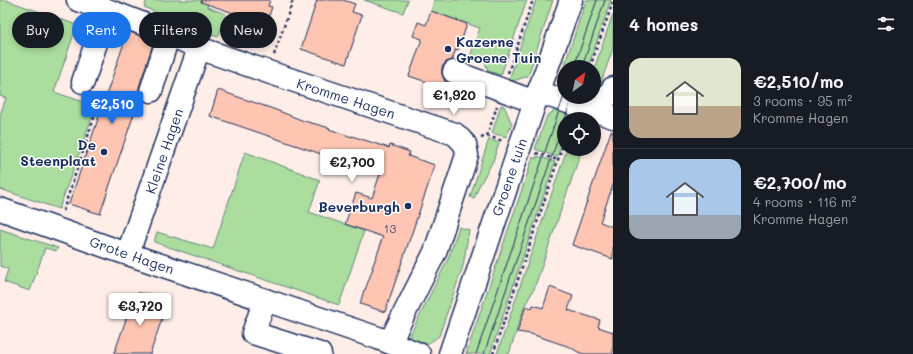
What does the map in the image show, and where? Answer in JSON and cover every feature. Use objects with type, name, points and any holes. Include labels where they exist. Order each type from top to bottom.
[{"type":"street","name":"Kromme Hagen","points":[[78,0],[114,8],[139,20]]},
{"type":"street","name":"Groene tuin","points":[[450,354],[536,97],[571,0]]},
{"type":"street","points":[[83,82],[114,8]]},
{"type":"street","points":[[151,91],[165,48]]},
{"type":"street","name":"Kromme Hagen","points":[[199,48],[455,134],[465,144],[467,155],[435,252],[380,345]]},
{"type":"street","name":"Kleine Hagen","points":[[128,253],[199,48]]},
{"type":"street","points":[[454,72],[536,97],[605,114],[613,88]]},
{"type":"street","name":"Grote Hagen","points":[[0,209],[265,300],[380,345],[419,354]]},
{"type":"street","points":[[265,300],[253,333],[320,354]]},
{"type":"path","points":[[268,72],[293,0]]},
{"type":"path","points":[[592,60],[613,2]]},
{"type":"path","points":[[57,229],[99,103],[83,82]]},
{"type":"path","points":[[493,354],[559,156]]},
{"type":"green space","points":[[0,0],[6,0],[40,12],[12,12],[12,48],[64,48],[64,20],[72,23],[72,40],[54,92],[96,106],[59,209],[0,189],[0,115],[6,98],[0,96]]},
{"type":"green space","points":[[147,0],[209,0],[207,7],[221,12],[220,31],[218,37],[212,35],[212,12],[155,12],[144,7]]},
{"type":"green space","points":[[364,0],[408,0],[403,13]]},
{"type":"green space","points":[[434,0],[527,0],[501,75],[488,71],[485,62],[470,57],[480,28],[431,11]]},
{"type":"green space","points":[[536,0],[553,0],[528,76],[513,81],[509,80]]},
{"type":"green space","points":[[586,0],[611,0],[590,60],[566,60]]},
{"type":"green space","points":[[613,14],[613,49],[601,82],[601,60],[597,60]]},
{"type":"green space","points":[[501,105],[504,106],[512,124],[506,137],[492,133]]},
{"type":"green space","points":[[558,108],[570,112],[557,112],[557,157],[535,149],[547,116]]},
{"type":"green space","points":[[489,139],[499,143],[493,161],[479,186],[474,199],[470,197]]},
{"type":"green space","points":[[245,152],[320,180],[309,212],[364,231],[339,305],[154,242],[157,232],[213,249]]},
{"type":"green space","points":[[537,156],[555,162],[490,354],[466,354],[533,157],[536,159]]},
{"type":"green space","points":[[565,156],[580,156],[534,289],[525,305],[509,354],[497,354]]},
{"type":"green space","points":[[459,227],[469,230],[463,266],[439,336],[424,344],[408,339],[448,259]]},
{"type":"green space","points":[[0,229],[58,248],[56,251],[45,248],[30,291],[4,282],[8,269],[0,266]]},
{"type":"building","points":[[202,0],[270,0],[268,6],[272,7],[270,12],[231,12],[201,2]]},
{"type":"building","points":[[317,0],[343,0],[355,4],[352,12],[362,15],[346,64],[301,49]]},
{"type":"building","points":[[431,11],[467,24],[458,50],[456,49],[452,60],[446,62],[442,67],[442,74],[445,81],[441,94],[432,93],[427,82],[409,76],[422,39],[413,36],[418,22],[426,25]]},
{"type":"building","name":"De Steenplaat","points":[[131,32],[139,35],[139,48],[152,48],[139,87],[140,96],[100,214],[69,204],[122,48],[131,48]]},
{"type":"building","name":"Beverburgh","points":[[218,90],[304,121],[330,128],[329,129],[352,137],[389,148],[390,145],[410,152],[408,156],[435,165],[385,312],[360,304],[383,237],[345,224],[356,193],[372,198],[380,174],[210,116]]},
{"type":"building","points":[[611,131],[613,132],[613,185],[600,222],[613,227],[613,259],[572,245]]},
{"type":"building","points":[[550,287],[573,296],[568,310],[600,320],[598,327],[613,332],[613,354],[584,354],[570,347],[531,334],[517,332],[526,306],[532,308],[533,305],[543,308]]},
{"type":"building","points":[[138,293],[150,294],[147,304],[165,310],[150,354],[114,354],[133,299],[132,296]]},
{"type":"tram line","points":[[576,60],[597,0]]},
{"type":"tram line","points":[[584,60],[605,0]]},
{"type":"tram line","points":[[476,354],[561,104]]},
{"type":"tram line","points":[[567,112],[570,104]]},
{"type":"tram line","points":[[484,354],[557,141]]},
{"type":"place","name":"Kazerne Groene Tuin","points":[[448,49]]},
{"type":"place","name":"De Steenplaat","points":[[104,152]]},
{"type":"place","name":"Beverburgh","points":[[408,206]]}]
